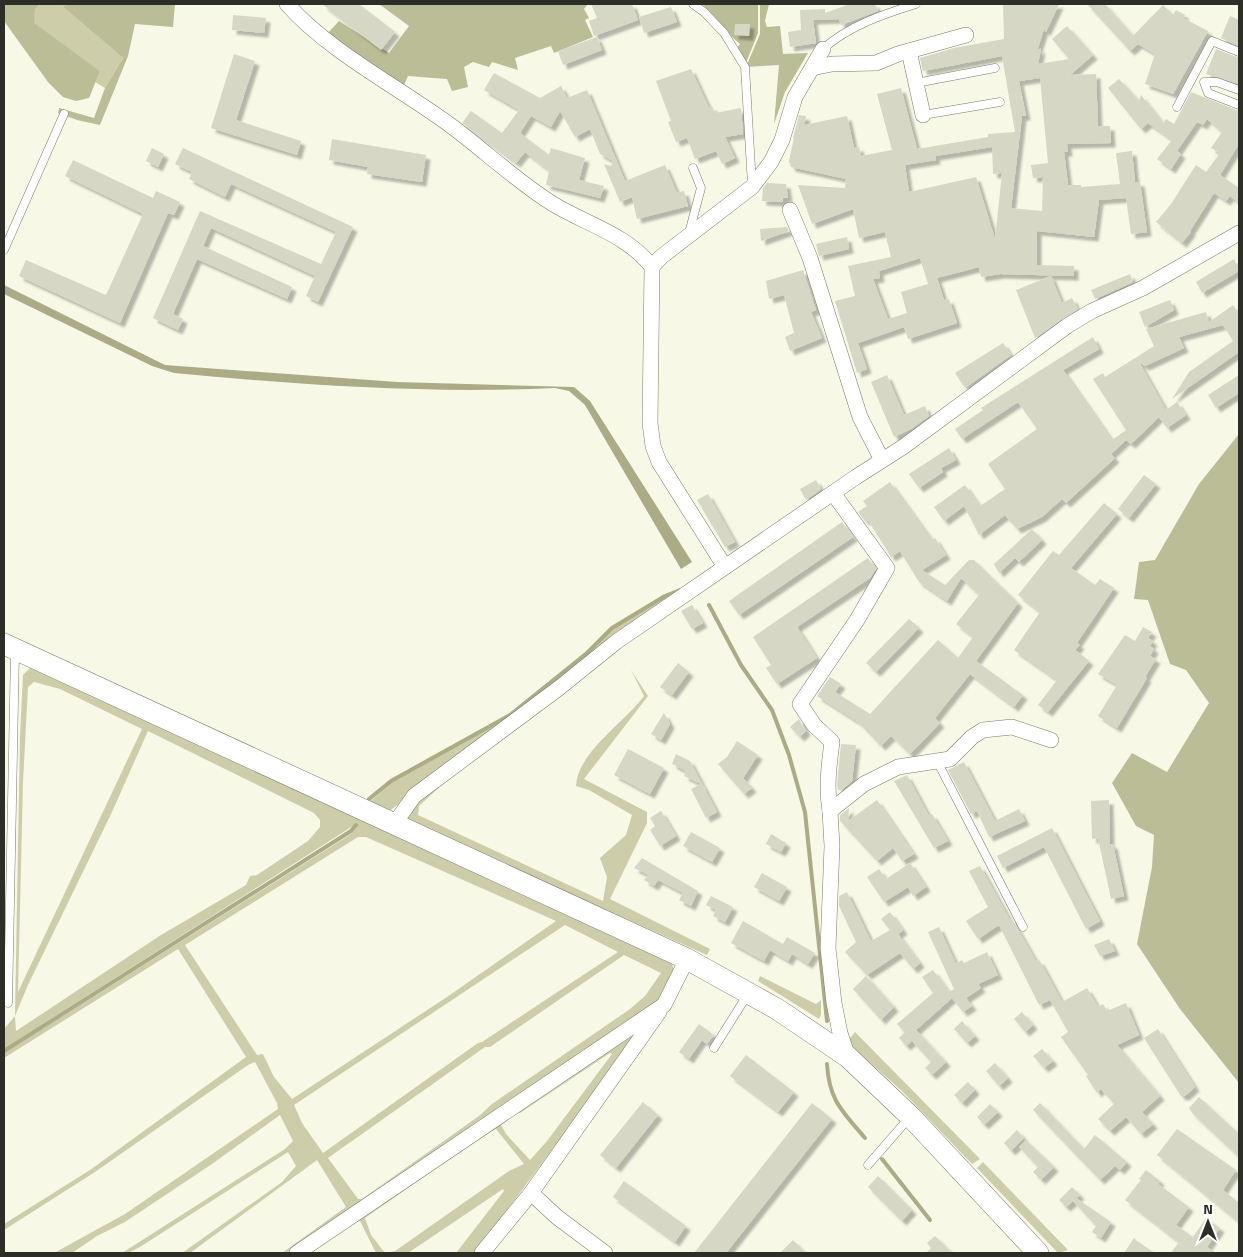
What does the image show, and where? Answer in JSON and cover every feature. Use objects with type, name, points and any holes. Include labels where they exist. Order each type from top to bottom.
[{"type":"main road","points":[[10,646],[687,959],[749,992],[848,1057],[911,1117],[1038,1253]]},
{"type":"street","points":[[287,4],[300,19],[324,38],[454,128],[516,178],[553,204],[636,249],[652,267]]},
{"type":"street","points":[[812,68],[832,64],[876,63],[909,51],[966,35]]},
{"type":"street","points":[[724,567],[659,462],[653,446],[650,423],[652,267],[661,257],[752,187],[775,154],[782,140],[794,97],[823,49]]},
{"type":"street","points":[[909,51],[923,115]]},
{"type":"street","points":[[790,210],[810,258],[860,417],[882,460]]},
{"type":"street","points":[[395,823],[414,796],[559,688],[616,642],[958,408],[1067,326],[1092,311],[1143,288],[1239,233]]},
{"type":"street","points":[[833,492],[887,568],[857,620],[800,704],[814,725],[832,742],[827,794],[832,846],[828,948],[834,1003],[840,1034],[848,1057]]},
{"type":"street","points":[[830,811],[864,784],[876,777],[906,765],[950,759],[972,737],[983,730],[994,727],[1012,727],[1051,740]]},
{"type":"street","points":[[482,1253],[531,1193],[664,1005],[687,959]]},
{"type":"street","points":[[297,1253],[664,1005]]},
{"type":"street","points":[[531,1193],[557,1217],[605,1253]]},
{"type":"lane","points":[[693,4],[704,12],[724,33],[745,67],[752,187]]},
{"type":"lane","points":[[823,49],[834,39],[854,27],[916,4]]},
{"type":"lane","points":[[1177,106],[1212,41],[1239,52]]},
{"type":"lane","points":[[916,83],[995,68]]},
{"type":"lane","points":[[1193,78],[1204,82],[1217,82],[1239,90]]},
{"type":"lane","points":[[1204,82],[1208,93],[1239,105]]},
{"type":"lane","points":[[923,115],[1000,102]]},
{"type":"lane","points":[[4,250],[64,114]]},
{"type":"lane","points":[[688,238],[701,188],[693,168]]},
{"type":"lane","points":[[8,1003],[6,970],[14,771],[10,646]]},
{"type":"lane","points":[[937,761],[1023,927]]},
{"type":"lane","points":[[4,770],[14,771]]},
{"type":"lane","points":[[714,1048],[749,992]]},
{"type":"lane","points":[[868,1165],[911,1117]]},
{"type":"shaded area","points":[[4,4],[40,4],[35,9],[34,23],[100,71],[89,98],[76,101],[63,97],[48,82],[4,21]]},
{"type":"shaded area","points":[[40,4],[66,4],[63,7],[123,58],[105,88],[95,82],[100,71],[33,23],[35,9]]},
{"type":"shaded area","points":[[66,4],[175,4],[173,27],[135,24],[128,56],[100,125],[77,120],[58,113],[59,108],[94,118],[105,88],[123,58],[63,7]]},
{"type":"shaded area","points":[[379,4],[588,4],[584,9],[589,18],[585,20],[593,37],[554,53],[551,46],[515,58],[518,70],[492,62],[489,67],[473,62],[464,67],[468,87],[452,91],[447,79],[408,76],[403,87],[327,34],[339,21],[389,53],[409,26]]},
{"type":"shaded area","points":[[702,4],[758,4],[758,33],[746,63],[737,48],[740,44]]},
{"type":"shaded area","points":[[760,4],[769,4],[765,21],[767,27],[780,26],[783,54],[808,53],[785,92],[774,124],[779,65],[746,67],[760,34]]},
{"type":"shaded area","points":[[4,285],[165,365],[397,382],[574,387],[590,401],[692,562],[681,569],[585,405],[569,391],[555,388],[460,390],[364,387],[174,373],[152,366],[4,294]]},
{"type":"shaded area","points":[[1239,434],[1239,1083],[1180,1009],[1137,944],[1152,867],[1154,835],[1136,826],[1112,783],[1132,753],[1167,772],[1209,703],[1186,670],[1170,664],[1148,600],[1134,599],[1139,562],[1155,560],[1199,484]]},
{"type":"shaded area","points":[[709,569],[708,578],[651,616],[528,711],[390,811],[368,803],[392,782],[518,710],[588,653],[613,629],[665,596],[685,589]]},
{"type":"shaded area","points":[[30,668],[672,964],[675,973],[663,998],[291,1253],[282,1253],[346,1207],[317,1160],[190,1253],[182,1253],[282,1182],[296,1166],[288,1152],[140,1247],[128,1253],[122,1253],[285,1149],[293,1141],[280,1115],[212,1164],[125,1222],[97,1236],[72,1253],[54,1253],[125,1214],[278,1109],[277,1103],[255,1062],[95,1172],[4,1230],[4,1224],[90,1170],[246,1057],[178,949],[4,1058],[4,1053],[351,834],[357,827],[356,824],[4,1049],[4,1029],[15,1016],[20,736],[23,675]],"holes":[[[34,682],[60,689],[142,729],[18,992],[23,782],[28,687]],[[148,731],[314,813],[320,820],[320,827],[308,841],[257,875],[250,876],[246,885],[161,935],[16,1031],[15,1016],[28,985],[112,812]],[[358,837],[366,837],[556,921],[447,997],[292,1099],[274,1077],[263,1054],[257,1055],[185,945]],[[565,925],[618,952],[478,1043],[323,1153],[302,1123],[294,1105]],[[624,955],[661,973],[645,996],[630,1009],[492,1104],[479,1116],[362,1199],[358,1199],[328,1158],[485,1047],[490,1047]]]},
{"type":"shaded area","points":[[631,670],[648,696],[584,779],[647,812],[647,823],[610,899],[710,949],[707,955],[406,820],[419,803],[447,780],[419,806],[418,815],[603,901],[607,877],[600,858],[626,835],[632,815],[589,790],[576,786],[578,774],[593,750],[644,696]]},
{"type":"shaded area","points":[[760,976],[816,1004],[821,1000],[821,1015],[819,1019],[758,981]]},
{"type":"shaded area","points":[[633,1032],[633,1037],[621,1057],[475,1253],[456,1253],[504,1191],[503,1189],[408,1253],[386,1253],[395,1251],[509,1171],[524,1164],[496,1129],[478,1139],[365,1218],[371,1235],[385,1253],[376,1253],[360,1221],[357,1221]],"holes":[[[610,1053],[612,1054],[547,1141],[530,1160],[506,1134],[501,1125],[515,1113],[520,1113]]]},
{"type":"shaded area","points":[[855,1032],[980,1159],[972,1164],[902,1091],[847,1042]]},
{"type":"shaded area","points":[[983,1162],[1068,1250],[1058,1253],[977,1168]]},
{"type":"building","points":[[322,4],[359,4],[395,32],[381,50]]},
{"type":"building","points":[[591,4],[632,4],[638,20],[594,36],[589,21],[597,18]]},
{"type":"building","points":[[850,4],[875,4],[878,11],[841,25],[839,19],[813,20],[816,43],[790,47],[788,32],[801,30],[800,10],[825,9],[825,13]]},
{"type":"building","points":[[1003,4],[1059,4],[1046,32],[1044,29],[1037,51],[1041,48],[1038,64],[1069,59],[1052,39],[1067,26],[1093,55],[1070,75],[1096,74],[1098,126],[1110,126],[1111,143],[1067,144],[1068,152],[1064,152],[1068,185],[1081,185],[1081,187],[1120,184],[1116,153],[1132,151],[1135,182],[1140,182],[1147,232],[1131,234],[1126,198],[1099,200],[1094,237],[1037,231],[1037,265],[1074,266],[1074,276],[1000,274],[981,277],[979,267],[937,278],[944,300],[949,299],[957,323],[908,339],[904,327],[858,343],[867,369],[857,373],[835,301],[855,296],[848,266],[891,257],[885,232],[859,238],[853,209],[812,224],[798,185],[845,188],[846,179],[791,167],[789,161],[799,115],[806,116],[804,125],[847,116],[854,148],[859,147],[861,156],[892,150],[877,94],[901,88],[917,149],[988,137],[988,134],[1015,132],[1002,56],[923,71],[920,58],[954,48],[1004,39]],"holes":[[[1040,78],[1048,163],[1031,165],[1033,178],[1043,177],[1042,211],[1011,208],[1022,116],[1026,116],[1019,81]],[[992,147],[993,174],[1002,173],[995,239],[976,177],[909,192],[905,165],[936,160],[935,156]],[[920,258],[928,284],[901,292],[907,313],[888,319],[873,279],[880,278],[879,271]]]},
{"type":"building","points":[[1087,4],[1105,4],[1133,36],[1163,5],[1173,15],[1176,10],[1185,15],[1183,18],[1208,31],[1173,94],[1145,84],[1155,54],[1138,44],[1130,51]]},
{"type":"building","points":[[671,7],[677,22],[644,33],[639,17]]},
{"type":"building","points":[[233,15],[266,18],[264,33],[232,30]]},
{"type":"building","points":[[1230,16],[1239,20],[1239,46],[1221,38]]},
{"type":"building","points":[[735,24],[750,24],[749,36],[734,35]]},
{"type":"building","points":[[597,37],[602,50],[563,65],[558,51]]},
{"type":"building","points":[[1216,49],[1239,58],[1239,84],[1206,74]]},
{"type":"building","points":[[234,54],[255,61],[236,120],[301,141],[297,155],[211,128]]},
{"type":"building","points":[[691,69],[709,108],[712,106],[715,113],[741,108],[743,134],[725,137],[735,158],[722,164],[716,151],[695,159],[687,138],[676,142],[668,122],[671,121],[656,81]]},
{"type":"building","points":[[494,73],[540,98],[561,86],[567,98],[587,90],[625,181],[665,165],[677,193],[684,191],[688,206],[637,219],[632,197],[620,202],[604,164],[611,166],[613,161],[600,154],[590,129],[575,137],[560,111],[551,127],[531,116],[520,133],[549,155],[551,148],[585,158],[579,180],[604,186],[600,198],[546,185],[549,171],[525,152],[516,163],[462,123],[471,111],[502,133],[519,110],[484,90]]},
{"type":"building","points":[[1119,79],[1139,101],[1141,95],[1163,123],[1166,119],[1174,124],[1191,92],[1239,111],[1239,144],[1220,175],[1239,188],[1239,203],[1230,196],[1226,201],[1214,193],[1191,232],[1182,243],[1156,222],[1171,204],[1196,165],[1206,172],[1220,153],[1211,148],[1222,132],[1207,119],[1203,125],[1197,122],[1177,151],[1181,154],[1171,169],[1157,159],[1172,140],[1148,123],[1141,129],[1108,88]]},
{"type":"building","points":[[332,139],[426,155],[422,182],[367,174],[368,167],[329,160]]},
{"type":"building","points":[[152,148],[164,154],[158,167],[146,161]]},
{"type":"building","points":[[183,148],[353,227],[318,302],[306,296],[315,276],[211,228],[203,246],[292,287],[287,299],[197,259],[173,314],[183,319],[178,330],[153,318],[200,211],[321,264],[336,232],[231,184],[225,197],[189,179],[192,172],[175,164]]},
{"type":"building","points":[[73,160],[153,198],[156,191],[180,202],[174,215],[168,213],[120,323],[19,276],[26,260],[106,295],[143,214],[65,176]]},
{"type":"building","points":[[767,183],[786,184],[788,198],[783,198],[782,202],[762,201],[763,188]]},
{"type":"building","points":[[787,227],[789,231],[761,241],[760,229]]},
{"type":"building","points":[[847,237],[849,249],[819,256],[816,244]]},
{"type":"building","points":[[1234,259],[1239,271],[1202,293],[1196,282]]},
{"type":"building","points":[[803,270],[816,310],[811,312],[822,338],[790,351],[785,337],[794,333],[784,295],[769,299],[766,281]]},
{"type":"building","points":[[1130,274],[1133,282],[1095,299],[1091,290]]},
{"type":"building","points":[[1051,276],[1062,303],[1072,298],[1078,309],[1035,338],[1016,290]]},
{"type":"building","points":[[1170,300],[1174,310],[1145,327],[1139,312]]},
{"type":"building","points":[[1233,305],[1239,314],[1239,352],[1172,399],[1189,372],[1233,341],[1223,325],[1179,337],[1184,348],[1145,366],[1139,362],[1166,410],[1177,402],[1186,415],[1167,428],[1159,417],[1131,444],[1126,440],[1111,454],[1115,458],[1066,503],[1062,499],[1042,517],[1017,529],[1005,515],[979,535],[964,506],[944,521],[934,507],[965,485],[980,506],[1005,489],[988,464],[1037,429],[1018,402],[962,439],[955,429],[983,410],[981,408],[1093,337],[1099,349],[1063,370],[1112,440],[1126,430],[1093,379],[1103,373],[1105,377],[1154,346],[1146,329],[1206,312],[1209,322]]},
{"type":"building","points":[[1003,343],[1011,355],[965,388],[955,373]]},
{"type":"building","points":[[887,375],[904,415],[925,406],[929,416],[911,429],[894,437],[871,382]]},
{"type":"building","points":[[1239,375],[1239,393],[1216,408],[1208,395]]},
{"type":"building","points":[[949,448],[956,460],[941,468],[943,472],[919,488],[909,474]]},
{"type":"building","points":[[1144,475],[1156,484],[1129,518],[1118,509]]},
{"type":"building","points":[[816,480],[821,489],[806,500],[800,489]]},
{"type":"building","points":[[890,482],[932,540],[935,538],[946,555],[922,570],[945,585],[969,560],[974,560],[1018,603],[976,661],[1023,695],[1014,707],[970,674],[935,718],[940,723],[910,754],[891,736],[881,746],[858,722],[817,696],[830,677],[841,684],[835,692],[870,714],[938,640],[958,658],[973,637],[956,624],[979,595],[961,578],[947,601],[919,582],[900,551],[891,557],[868,520],[865,521],[858,512],[867,506],[863,501]]},
{"type":"building","points":[[708,494],[735,542],[725,547],[697,500]]},
{"type":"building","points":[[1104,503],[1117,514],[1071,568],[1095,585],[1100,579],[1114,588],[1077,643],[1080,645],[1075,650],[1089,661],[1048,712],[1038,705],[1057,680],[1014,650],[1040,612],[1018,595],[1053,551],[1059,555]]},
{"type":"building","points":[[842,522],[853,537],[739,615],[729,601]]},
{"type":"building","points":[[1032,529],[1042,540],[1019,562],[1015,558],[999,573],[994,564]]},
{"type":"building","points":[[868,558],[876,569],[870,578],[797,627],[817,658],[777,684],[766,668],[771,665],[753,637]]},
{"type":"building","points":[[692,605],[703,623],[692,629],[681,611]]},
{"type":"building","points":[[909,619],[919,628],[876,672],[866,663]]},
{"type":"building","points":[[1143,627],[1152,632],[1148,638],[1153,641],[1150,646],[1154,649],[1150,656],[1156,659],[1145,677],[1147,678],[1117,728],[1098,716],[1117,685],[1098,674],[1125,635],[1135,641]]},
{"type":"building","points":[[678,663],[689,672],[672,695],[660,687]]},
{"type":"building","points":[[664,713],[670,724],[661,740],[651,734]]},
{"type":"building","points":[[799,719],[806,731],[800,737],[790,727]]},
{"type":"building","points":[[737,741],[758,755],[743,778],[752,788],[744,794],[718,764],[727,757]]},
{"type":"building","points":[[841,744],[856,745],[852,781],[841,790],[838,790],[837,785]]},
{"type":"building","points":[[628,749],[664,768],[650,794],[614,775]]},
{"type":"building","points":[[676,754],[690,761],[717,812],[706,818],[691,789],[701,784],[684,776],[686,771],[672,764]]},
{"type":"building","points":[[964,762],[995,821],[1019,809],[1025,821],[989,837],[977,811],[971,814],[948,770]]},
{"type":"building","points":[[907,775],[929,816],[932,814],[948,841],[934,848],[894,781]]},
{"type":"building","points":[[877,800],[914,854],[902,861],[893,848],[877,861],[840,821],[840,815],[849,808],[848,821]]},
{"type":"building","points":[[1109,800],[1110,844],[1113,844],[1124,896],[1111,899],[1098,838],[1092,839],[1091,801]]},
{"type":"building","points":[[661,811],[676,836],[660,846],[650,830],[655,826],[650,818]]},
{"type":"building","points":[[1052,828],[1100,921],[1086,929],[1044,847],[1003,868],[997,856]]},
{"type":"building","points":[[691,832],[720,848],[712,862],[683,846]]},
{"type":"building","points":[[771,834],[786,843],[781,852],[766,844]]},
{"type":"building","points":[[642,858],[698,891],[691,906],[679,900],[683,893],[658,880],[654,886],[644,880],[648,875],[634,868]]},
{"type":"building","points":[[910,863],[926,887],[913,896],[908,887],[884,902],[867,877],[879,869],[886,879]]},
{"type":"building","points":[[980,866],[1010,920],[1012,919],[1036,961],[1039,960],[1062,1002],[1087,988],[1098,1007],[1103,1004],[1107,1011],[1126,1003],[1139,1035],[1117,1045],[1160,1096],[1142,1112],[1153,1124],[1141,1134],[1126,1117],[1110,1131],[1098,1119],[1114,1104],[1101,1089],[1097,1093],[1086,1076],[1088,1075],[1061,1037],[1068,1032],[1050,1000],[1039,1005],[999,925],[978,939],[966,921],[988,907],[969,871]]},
{"type":"building","points":[[762,873],[787,887],[779,901],[754,887]]},
{"type":"building","points":[[847,892],[871,941],[890,930],[881,919],[890,912],[903,930],[898,934],[920,963],[913,969],[900,953],[867,975],[845,952],[856,942],[839,906],[839,896]]},
{"type":"building","points":[[711,896],[733,907],[725,922],[713,916],[716,910],[706,905]]},
{"type":"building","points":[[743,921],[783,944],[787,937],[815,953],[808,964],[792,954],[788,961],[770,950],[764,961],[731,943]]},
{"type":"building","points":[[939,927],[956,964],[962,960],[964,963],[987,952],[998,975],[978,984],[981,988],[966,998],[972,1006],[963,1012],[952,998],[916,1030],[946,1062],[932,1075],[925,1068],[931,1062],[912,1041],[906,1046],[899,1038],[905,1032],[897,1024],[933,993],[922,977],[933,970],[949,992],[954,989],[928,932]]},
{"type":"building","points":[[1109,939],[1115,951],[1100,956],[1094,945]]},
{"type":"building","points":[[866,976],[894,1007],[881,1020],[853,989]]},
{"type":"building","points":[[1022,1012],[1033,1025],[1025,1032],[1014,1019]]},
{"type":"building","points":[[962,1021],[975,1036],[967,1043],[954,1029]]},
{"type":"building","points":[[699,1024],[714,1035],[707,1044],[702,1040],[689,1059],[679,1052]]},
{"type":"building","points":[[1158,1029],[1195,1087],[1185,1096],[1181,1096],[1144,1038]]},
{"type":"building","points":[[1042,1049],[1053,1061],[1044,1068],[1033,1056]]},
{"type":"building","points":[[746,1055],[794,1092],[778,1112],[730,1076]]},
{"type":"building","points":[[995,1063],[1008,1078],[999,1086],[986,1071]]},
{"type":"building","points":[[968,1082],[975,1090],[962,1103],[954,1095]]},
{"type":"building","points":[[1199,1097],[1239,1134],[1239,1157],[1189,1108]]},
{"type":"building","points":[[643,1102],[658,1115],[616,1168],[600,1155]]},
{"type":"building","points":[[812,1103],[832,1119],[726,1253],[694,1253]]},
{"type":"building","points":[[1040,1103],[1084,1149],[1095,1135],[1127,1162],[1120,1170],[1115,1166],[1100,1180],[1033,1110]]},
{"type":"building","points":[[990,1104],[998,1112],[984,1125],[977,1117]]},
{"type":"building","points":[[1177,1129],[1236,1170],[1223,1190],[1239,1203],[1239,1222],[1157,1155]]},
{"type":"building","points":[[1017,1130],[1024,1138],[1011,1151],[1004,1143]]},
{"type":"building","points":[[1026,1140],[1054,1167],[1041,1180],[1033,1172],[1038,1167],[1019,1147]]},
{"type":"building","points":[[1146,1170],[1160,1181],[1158,1184],[1189,1207],[1176,1225],[1193,1237],[1206,1218],[1220,1228],[1207,1247],[1216,1253],[1171,1253],[1179,1242],[1125,1200],[1141,1180],[1139,1179]]},
{"type":"building","points":[[878,1176],[912,1210],[902,1221],[868,1187]]},
{"type":"building","points":[[624,1181],[686,1226],[675,1242],[613,1197]]},
{"type":"building","points":[[1072,1187],[1080,1195],[1076,1198],[1111,1222],[1101,1238],[1092,1232],[1096,1226],[1073,1201],[1066,1207],[1059,1200]]},
{"type":"building","points":[[935,1236],[952,1253],[926,1253],[931,1248],[927,1243]]},
{"type":"building","points":[[1134,1238],[1138,1242],[1155,1253],[1124,1253]]},
{"type":"building","points":[[793,1240],[806,1253],[780,1253]]},
{"type":"waterway","points":[[369,799],[391,781],[510,715],[587,653],[612,628],[665,596],[680,590]]},
{"type":"waterway","points":[[709,605],[741,665],[772,710],[789,755],[805,812],[827,1021]]},
{"type":"waterway","points":[[4,1051],[351,831],[356,825]]},
{"type":"waterway","points":[[827,1064],[831,1087],[838,1104],[865,1138]]},
{"type":"waterway","points":[[882,1159],[930,1220]]}]
